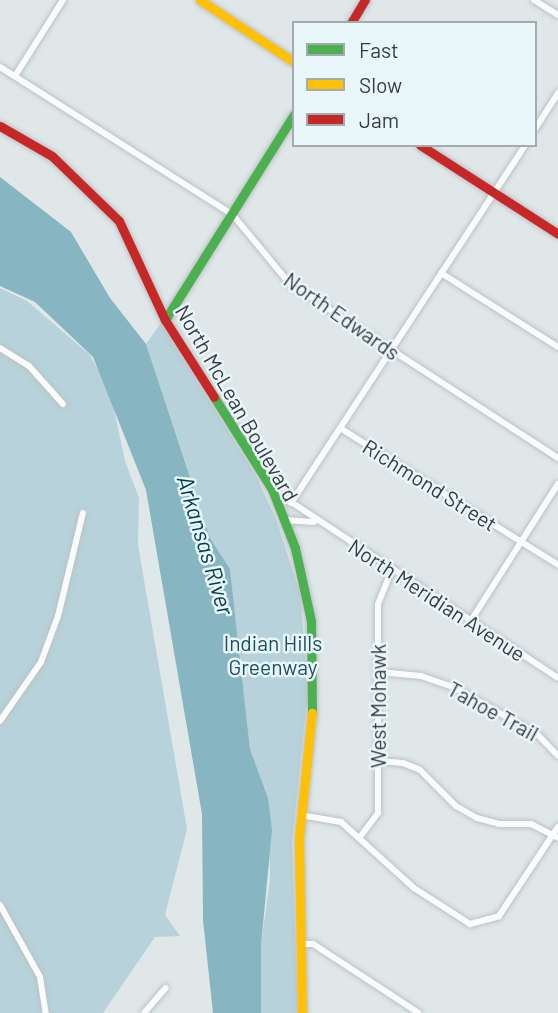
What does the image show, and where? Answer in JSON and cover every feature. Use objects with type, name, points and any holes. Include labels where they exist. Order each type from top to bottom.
[{"type":"main road","points":[[200,0],[292,61]]},
{"type":"main road","points":[[352,21],[365,0]]},
{"type":"main road","points":[[165,320],[292,117]]},
{"type":"main road","name":"North McLean Boulevard","points":[[0,125],[52,156],[119,221],[165,320],[272,489],[285,520],[306,594],[314,654],[312,734],[300,815],[302,1013]]},
{"type":"main road","points":[[423,147],[558,234]]},
{"type":"street","points":[[15,76],[63,0]]},
{"type":"street","points":[[537,1],[558,15]]},
{"type":"street","name":"North Edwards","points":[[0,67],[232,214],[290,284],[558,458]]},
{"type":"street","points":[[537,126],[558,93]]},
{"type":"street","points":[[291,503],[524,147]]},
{"type":"street","points":[[441,273],[558,347]]},
{"type":"street","points":[[0,348],[29,366],[63,404]]},
{"type":"street","name":"Richmond Street","points":[[340,428],[558,565]]},
{"type":"street","points":[[470,622],[558,484]]},
{"type":"street","name":"North Meridian Avenue","points":[[272,489],[316,523],[558,678]]},
{"type":"street","points":[[0,720],[41,662],[58,616],[83,513]]},
{"type":"street","name":"North Meridian Avenue","points":[[285,520],[316,523]]},
{"type":"street","name":"West Mohawk","points":[[360,837],[377,813],[378,604],[391,572]]},
{"type":"street","name":"Tahoe Trail","points":[[379,672],[421,676],[455,688],[537,734],[558,756]]},
{"type":"street","points":[[379,761],[402,763],[420,770],[456,806],[477,818],[531,824],[556,837]]},
{"type":"street","points":[[300,815],[332,818],[360,837],[414,888],[470,924],[499,916],[556,837],[558,827]]},
{"type":"street","points":[[0,905],[40,977],[46,1013]]},
{"type":"street","points":[[300,944],[313,944],[419,1013]]},
{"type":"street","points":[[144,1013],[166,988]]},
{"type":"green space","points":[[0,288],[27,301],[89,354],[110,390],[125,461],[139,498],[138,545],[187,829],[165,915],[180,936],[155,937],[103,1013],[0,1013]]},
{"type":"green space","name":"Indian Hills Greenway","points":[[161,323],[255,474],[276,519],[300,593],[308,691],[292,842],[298,1013],[261,1013],[261,945],[270,879],[268,798],[250,749],[230,569],[210,538],[146,344]]},
{"type":"water","name":"Arkansas River","points":[[0,177],[71,232],[110,298],[146,344],[210,538],[230,569],[250,749],[268,798],[272,830],[261,945],[261,1013],[213,1013],[203,920],[202,814],[146,490],[93,357],[35,302],[0,286]]},
{"type":"traffic: fast","points":[[165,320],[292,117]]},
{"type":"traffic: fast","points":[[214,397],[272,489],[295,548],[311,621],[312,713]]},
{"type":"traffic: slow","points":[[200,0],[292,61]]},
{"type":"traffic: slow","points":[[302,1013],[299,838],[312,713]]},
{"type":"traffic: jam","points":[[352,21],[365,0]]},
{"type":"traffic: jam","points":[[0,126],[52,156],[119,221],[165,320],[214,397]]},
{"type":"traffic: jam","points":[[423,147],[558,234]]}]
